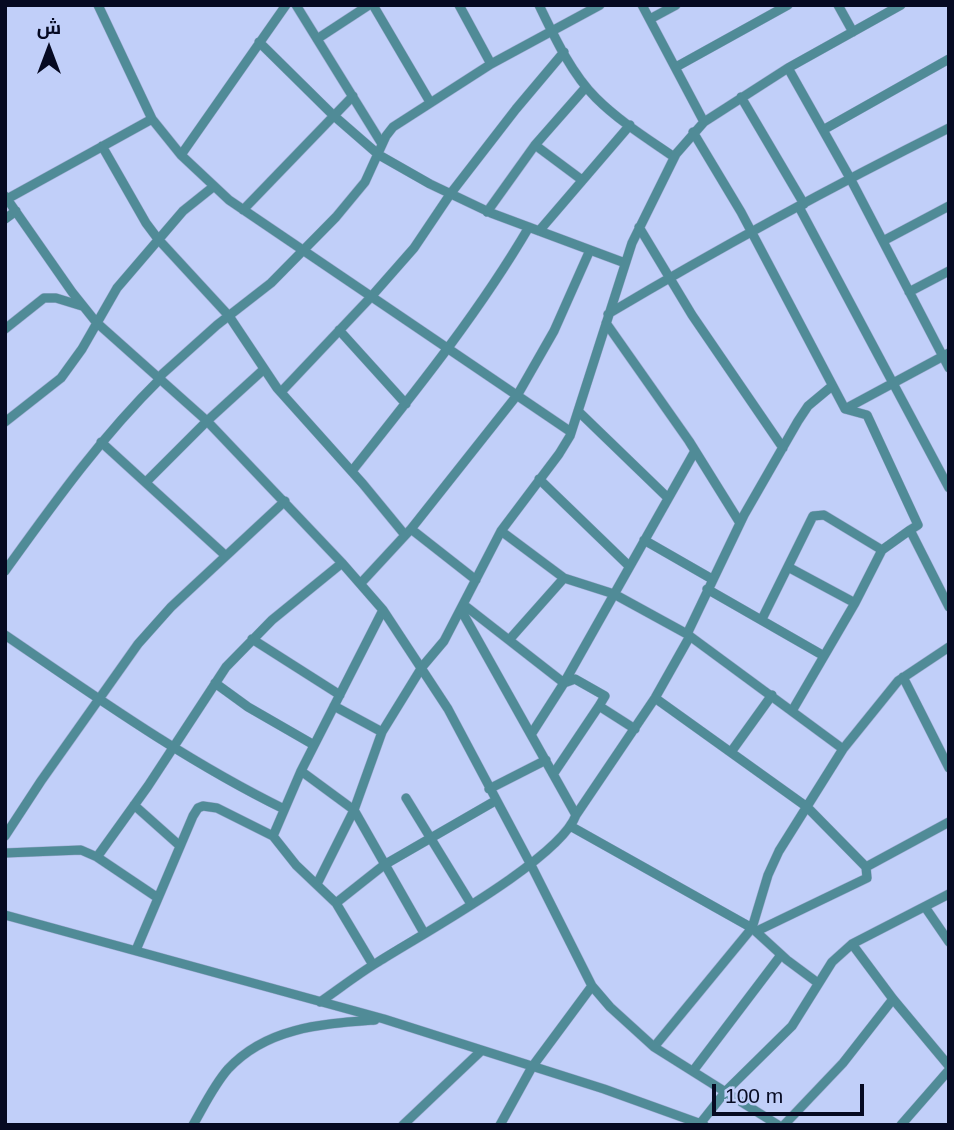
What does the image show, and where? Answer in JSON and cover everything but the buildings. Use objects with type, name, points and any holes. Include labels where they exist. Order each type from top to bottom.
[{"type":"street","points":[[98,5],[152,119],[181,155],[213,187],[370,298],[518,394],[571,432]]},
{"type":"street","points":[[181,155],[286,5]]},
{"type":"street","points":[[296,5],[382,144]]},
{"type":"street","points":[[317,39],[371,5],[430,102]]},
{"type":"street","points":[[459,5],[491,64]]},
{"type":"street","points":[[538,5],[586,87],[596,98],[674,157]]},
{"type":"street","points":[[5,571],[101,442],[160,377],[271,283],[354,196],[371,172],[382,144],[393,127],[491,64],[600,5]]},
{"type":"street","points":[[642,5],[704,122]]},
{"type":"street","points":[[650,19],[676,5]]},
{"type":"street","points":[[676,67],[788,5]]},
{"type":"street","points":[[838,5],[853,32]]},
{"type":"street","points":[[317,884],[354,810],[382,732],[463,608],[501,531],[559,454],[571,432],[625,263],[639,227],[674,157],[704,122],[741,97],[898,6]]},
{"type":"street","points":[[260,42],[333,115],[379,155],[487,212],[625,263]]},
{"type":"street","points":[[281,392],[414,248],[451,193],[564,52]]},
{"type":"street","points":[[823,130],[949,59]]},
{"type":"street","points":[[788,68],[946,355],[949,368]]},
{"type":"street","points":[[487,212],[535,145],[586,87]]},
{"type":"street","points":[[243,210],[353,96]]},
{"type":"street","points":[[741,97],[801,205],[949,488]]},
{"type":"street","points":[[152,119],[6,198],[96,322],[207,421],[285,501],[383,610],[448,709],[592,986],[610,1007],[654,1046],[781,1125],[844,1063],[893,999]]},
{"type":"street","points":[[539,231],[630,125]]},
{"type":"street","points":[[607,319],[669,278],[850,178],[949,128]]},
{"type":"street","points":[[693,132],[752,233],[845,409],[867,415],[918,525],[882,550],[855,603],[792,710]]},
{"type":"street","points":[[535,145],[582,180]]},
{"type":"street","points":[[102,146],[146,223],[229,316],[263,370],[281,392],[408,532],[477,580]]},
{"type":"street","points":[[5,422],[57,383],[82,349],[117,288],[191,204],[213,187]]},
{"type":"street","points":[[883,241],[949,206]]},
{"type":"street","points":[[5,219],[16,211]]},
{"type":"street","points":[[639,227],[728,370],[783,448]]},
{"type":"street","points":[[352,471],[406,404],[496,280],[529,228]]},
{"type":"street","points":[[361,583],[408,532],[518,394],[554,331],[590,250]]},
{"type":"street","points":[[909,292],[949,271]]},
{"type":"street","points":[[5,329],[44,298],[56,298],[83,307]]},
{"type":"street","points":[[607,319],[740,523]]},
{"type":"street","points":[[340,330],[406,404]]},
{"type":"street","points":[[845,409],[946,355]]},
{"type":"street","points":[[146,482],[263,370]]},
{"type":"street","points":[[320,1002],[373,965],[531,865],[572,827],[576,815],[655,698],[688,635],[740,523],[806,408],[832,386]]},
{"type":"street","points":[[578,411],[668,498]]},
{"type":"street","points":[[101,442],[226,556]]},
{"type":"street","points":[[532,733],[564,683],[695,451]]},
{"type":"street","points":[[539,479],[629,566]]},
{"type":"street","points":[[5,836],[99,698],[148,632],[285,501]]},
{"type":"street","points":[[762,619],[809,520],[818,514],[824,514],[882,550]]},
{"type":"street","points":[[910,530],[949,607]]},
{"type":"street","points":[[501,531],[564,578],[614,594],[688,635],[843,749]]},
{"type":"street","points":[[644,540],[712,579]]},
{"type":"street","points":[[97,857],[215,683],[252,639],[342,563]]},
{"type":"street","points":[[788,567],[855,603]]},
{"type":"street","points":[[509,640],[564,578]]},
{"type":"street","points":[[708,589],[824,656]]},
{"type":"street","points":[[463,608],[564,683]]},
{"type":"street","points":[[463,608],[576,815]]},
{"type":"street","points":[[273,836],[301,771],[383,610]]},
{"type":"street","points":[[5,635],[218,776],[284,809]]},
{"type":"street","points":[[252,639],[340,695]]},
{"type":"street","points":[[754,929],[768,875],[779,850],[843,749],[892,687],[949,647]]},
{"type":"street","points":[[903,677],[949,768]]},
{"type":"street","points":[[554,774],[605,696],[575,679],[564,683]]},
{"type":"street","points":[[215,683],[248,708],[314,745]]},
{"type":"street","points":[[731,752],[772,695]]},
{"type":"street","points":[[654,1046],[754,929],[867,878],[866,867],[807,807],[655,698]]},
{"type":"street","points":[[334,706],[382,732]]},
{"type":"street","points":[[599,706],[635,729]]},
{"type":"street","points":[[489,789],[546,760]]},
{"type":"street","points":[[301,771],[354,810],[424,933]]},
{"type":"street","points":[[406,798],[471,904]]},
{"type":"street","points":[[336,903],[384,864],[495,801]]},
{"type":"street","points":[[134,805],[180,846]]},
{"type":"street","points":[[136,950],[195,811],[203,806],[222,810],[273,836],[296,865],[336,903],[373,965]]},
{"type":"street","points":[[866,867],[949,822]]},
{"type":"street","points":[[572,827],[754,929],[781,955],[818,983]]},
{"type":"street","points":[[5,853],[81,850],[97,857],[158,898]]},
{"type":"street","points":[[5,915],[384,1020],[701,1124],[726,1091],[792,1026],[832,962],[852,944],[949,894]]},
{"type":"street","points":[[925,907],[949,942]]},
{"type":"street","points":[[852,944],[949,1068],[901,1125]]},
{"type":"street","points":[[693,1071],[781,955]]},
{"type":"street","points":[[500,1125],[533,1067],[592,986]]},
{"type":"street","points":[[193,1125],[228,1070],[266,1041],[305,1027],[384,1020]]},
{"type":"street","points":[[403,1125],[481,1051]]}]
